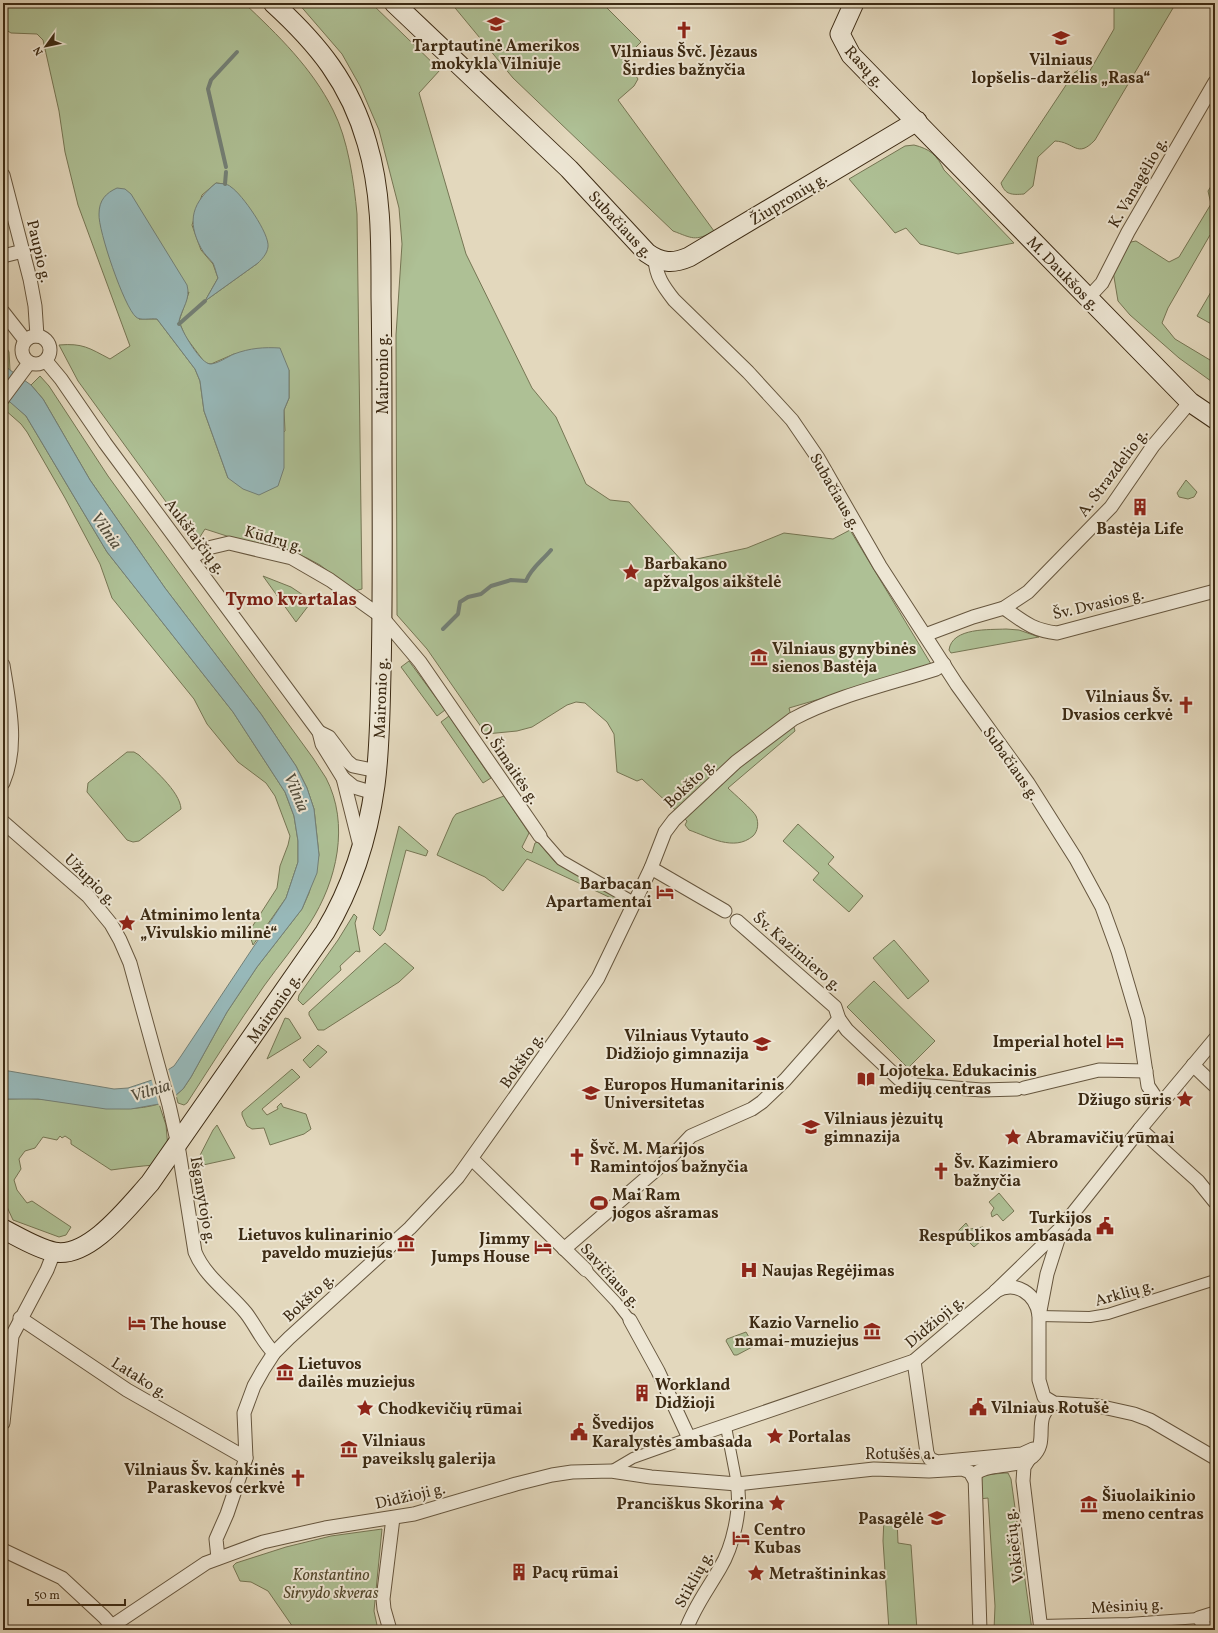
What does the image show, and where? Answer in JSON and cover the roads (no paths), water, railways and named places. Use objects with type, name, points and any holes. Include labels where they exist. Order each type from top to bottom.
[{"type":"main road","name":"Maironio g.","points":[[54,1252],[62,1252],[79,1248],[96,1238],[123,1213],[150,1183],[178,1145],[325,932],[344,898],[360,849],[374,793],[377,771],[382,617],[381,258],[378,198],[367,143],[349,95],[338,75],[313,43],[273,3]]},
{"type":"main road","name":"Subačiaus g.","points":[[394,3],[569,169],[638,243],[655,259]]},
{"type":"main road","name":"Rasų g.","points":[[854,3],[840,34],[845,46],[851,55],[917,121]]},
{"type":"main road","name":"Žiupronių g.","points":[[655,259],[669,262],[679,261],[689,257],[917,121]]},
{"type":"main road","name":"M. Daukšos g.","points":[[917,121],[1190,402],[1215,419]]},
{"type":"main road","points":[[3,1229],[54,1252]]},
{"type":"street","name":"K. Vanagėlio g.","points":[[1088,298],[1102,283],[1128,232],[1215,82]]},
{"type":"street","name":"Paupio g.","points":[[3,175],[36,306],[37,336]]},
{"type":"street","points":[[3,256],[23,251]]},
{"type":"street","name":"Subačiaus g.","points":[[655,259],[658,276],[663,286],[674,300],[771,395],[796,426],[818,458],[880,566],[944,664],[1028,784],[1095,892],[1108,924],[1134,1000],[1146,1071]]},
{"type":"street","points":[[3,312],[25,340]]},
{"type":"street","points":[[3,398],[25,368],[46,361],[50,352],[48,343],[37,336],[28,337],[25,340],[21,351],[25,368]]},
{"type":"street","name":"Aukštaičių g.","points":[[46,361],[61,379],[105,443],[319,732],[322,744],[343,778],[360,849]]},
{"type":"street","name":"A. Strazdelio g.","points":[[1004,608],[1028,592],[1111,507],[1153,446],[1190,402]]},
{"type":"street","name":"Kūdrų g.","points":[[191,558],[208,548],[229,543],[292,558],[330,580],[382,617]]},
{"type":"street","name":"Šv. Dvasios g.","points":[[1004,608],[1020,622],[1039,629],[1057,633],[1215,591]]},
{"type":"street","points":[[925,635],[973,617],[1004,608]]},
{"type":"street","name":"O. Šimaitės g.","points":[[382,617],[420,662],[540,836],[561,860],[634,902]]},
{"type":"street","name":"Bokšto g.","points":[[218,1558],[216,1539],[230,1507],[246,1458],[244,1413],[254,1386],[274,1353],[410,1228],[439,1199],[472,1159],[585,998],[606,963],[651,868],[665,832],[674,820],[736,762],[784,725],[810,711],[864,691],[936,669],[944,664]]},
{"type":"street","points":[[3,665],[10,705],[11,746],[9,763],[3,783]]},
{"type":"street","name":"Aukštaičių g.","points":[[319,732],[329,737],[353,766],[377,771]]},
{"type":"street","name":"Aukštaičių g.","points":[[343,778],[354,787],[374,793]]},
{"type":"street","name":"Užupio g.","points":[[3,822],[78,886],[112,924],[130,964],[169,1106],[178,1145]]},
{"type":"street","points":[[651,868],[725,911]]},
{"type":"street","name":"Šv. Kazimiero g.","points":[[737,921],[835,1007],[839,1019],[847,1030],[888,1070],[899,1079],[908,1083],[916,1085],[982,1090],[1021,1088],[1099,1070],[1146,1071]]},
{"type":"street","points":[[564,1249],[672,1156],[691,1136],[752,1109],[762,1102],[785,1080],[839,1019]]},
{"type":"street","name":"Didžioji g.","points":[[610,1471],[633,1458],[914,1361],[994,1293],[1062,1227],[1140,1128],[1215,1039]]},
{"type":"street","points":[[1193,1065],[1214,1085]]},
{"type":"street","points":[[1146,1071],[1148,1086],[1160,1104]]},
{"type":"street","points":[[1140,1128],[1198,1181],[1215,1202]]},
{"type":"street","name":"Išganytojo g.","points":[[178,1145],[192,1240],[199,1261],[247,1315],[263,1340],[274,1353]]},
{"type":"street","name":"Savičiaus g.","points":[[472,1159],[586,1270],[616,1302],[630,1320],[658,1371],[689,1438]]},
{"type":"street","points":[[1062,1227],[1047,1274],[1039,1316],[1039,1386],[1044,1396],[1054,1403],[1098,1406],[1134,1414],[1150,1420],[1215,1458]]},
{"type":"street","points":[[3,1423],[12,1336],[20,1318],[46,1272],[54,1252]]},
{"type":"street","name":"Arklių g.","points":[[1039,1316],[1090,1317],[1108,1314],[1215,1280]]},
{"type":"street","points":[[994,1293],[1011,1287],[1026,1291],[1036,1302],[1039,1316]]},
{"type":"street","name":"Latako g.","points":[[20,1318],[127,1390],[246,1458]]},
{"type":"street","name":"Rotušės a.","points":[[914,1361],[926,1453],[930,1459],[937,1462],[1022,1454],[1034,1449],[1040,1440]]},
{"type":"street","points":[[974,1479],[975,1475],[980,1469],[1015,1465],[1029,1459],[1035,1454],[1040,1440],[1042,1414],[1046,1408],[1054,1403]]},
{"type":"street","name":"Stiklių g.","points":[[686,1630],[693,1611],[721,1567],[727,1553],[739,1504],[737,1484],[726,1427]]},
{"type":"street","name":"Vokiečių g.","points":[[1029,1459],[1024,1466],[1023,1482],[1041,1628]]},
{"type":"street","name":"Rotušės a.","points":[[737,1484],[883,1469],[929,1471],[962,1469],[970,1472],[974,1479]]},
{"type":"street","name":"Didžioji g.","points":[[109,1628],[194,1570],[218,1558],[290,1535],[414,1514],[516,1484],[552,1475],[572,1472],[610,1471],[651,1477],[737,1484]]},
{"type":"street","name":"Vokiečių g.","points":[[974,1479],[979,1572],[980,1630]]},
{"type":"street","points":[[390,1630],[385,1615],[383,1599],[393,1518]]},
{"type":"street","points":[[3,1550],[62,1578],[104,1617],[109,1628]]},
{"type":"street","name":"Mėsinių g.","points":[[1041,1628],[1199,1618],[1215,1613]]},
{"type":"street","points":[[1199,1618],[1207,1630]]},
{"type":"water","points":[[216,183],[226,184],[236,191],[242,198],[265,233],[268,247],[263,258],[258,263],[205,301],[218,278],[213,263],[202,250],[196,238],[193,220],[197,205],[208,190]]},
{"type":"water","points":[[117,188],[125,189],[131,194],[187,285],[188,295],[179,321],[187,339],[202,359],[211,364],[246,350],[280,348],[289,370],[289,398],[284,410],[284,468],[278,486],[259,495],[243,489],[228,478],[204,411],[200,381],[195,369],[157,319],[143,319],[136,317],[125,299],[107,251],[99,214],[100,205],[106,195]]},
{"type":"water","name":"Vilnia","points":[[3,365],[31,385],[43,399],[90,480],[165,588],[261,714],[296,766],[307,788],[314,809],[319,855],[317,873],[302,909],[257,967],[227,1012],[183,1089],[176,1095],[159,1104],[131,1109],[106,1109],[38,1099],[3,1099],[3,1070],[114,1089],[128,1088],[152,1080],[174,1066],[286,898],[298,862],[298,841],[294,816],[285,792],[233,712],[107,552],[26,416],[3,396]]},
{"type":"waterway","points":[[226,167],[208,89],[211,80],[237,52]]},
{"type":"waterway","points":[[225,184],[226,172]]},
{"type":"waterway","points":[[179,324],[205,301]]},
{"type":"waterway","points":[[443,629],[458,614],[460,602],[468,597],[481,594],[491,586],[511,580],[526,581],[534,568],[551,550]]},
{"type":"place","name":"Tarptautinė Amerikos mokykla Vilniuje","points":[[496,24]]},
{"type":"place","name":"Vilniaus Švč. Jėzaus Širdies bažnyčia","points":[[684,30]]},
{"type":"place","name":"Vilniaus lopšelis-darželis „Rasa“","points":[[1061,38]]},
{"type":"place","name":"Bastėja Life","points":[[1140,507]]},
{"type":"place","name":"Barbakano apžvalgos aikštelė","points":[[631,572]]},
{"type":"place","name":"Vilniaus gynybinės sienos Bastėja","points":[[759,657]]},
{"type":"place","name":"Vilniaus Šv. Dvasios cerkvė","points":[[1186,705]]},
{"type":"place","name":"Barbacan Apartamentai","points":[[665,892]]},
{"type":"place","name":"Atminimo lenta „Vivulskio milinė“","points":[[127,923]]},
{"type":"place","name":"Imperial hotel","points":[[1115,1041]]},
{"type":"place","name":"Vilniaus Vytauto Didžiojo gimnazija","points":[[762,1044]]},
{"type":"place","name":"Lojoteka. Edukacinis medijų centras","points":[[866,1079]]},
{"type":"place","name":"Europos Humanitarinis Universitetas","points":[[591,1093]]},
{"type":"place","name":"Džiugo sūris","points":[[1185,1099]]},
{"type":"place","name":"Vilniaus jėzuitų gimnazija","points":[[811,1127]]},
{"type":"place","name":"Abramavičių rūmai","points":[[1013,1137]]},
{"type":"place","name":"Švč. M. Marijos Ramintojos bažnyčia","points":[[577,1157]]},
{"type":"place","name":"Šv. Kazimiero bažnyčia","points":[[941,1171]]},
{"type":"place","name":"Mai Ram jogos ašramas","points":[[599,1203]]},
{"type":"place","name":"Turkijos Respublikos ambasada","points":[[1105,1226]]},
{"type":"place","name":"Lietuvos kulinarinio paveldo muziejus","points":[[406,1243]]},
{"type":"place","name":"Jimmy Jumps House","points":[[543,1247]]},
{"type":"place","name":"Naujas Regėjimas","points":[[749,1270]]},
{"type":"place","name":"The house","points":[[137,1323]]},
{"type":"place","name":"Kazio Varnelio namai-muziejus","points":[[872,1331]]},
{"type":"place","name":"Lietuvos dailės muziejus","points":[[285,1372]]},
{"type":"place","name":"Workland Didžioji","points":[[642,1393]]},
{"type":"place","name":"Vilniaus Rotušė","points":[[978,1407]]},
{"type":"place","name":"Chodkevičių rūmai","points":[[365,1408]]},
{"type":"place","name":"Švedijos Karalystės ambasada","points":[[579,1432]]},
{"type":"place","name":"Portalas","points":[[775,1436]]},
{"type":"place","name":"Vilniaus paveikslų galerija","points":[[349,1449]]},
{"type":"place","name":"Vilniaus Šv. kankinės Paraskevos cerkvė","points":[[298,1478]]},
{"type":"place","name":"Pranciškus Skorina","points":[[777,1503]]},
{"type":"place","name":"Šiuolaikinio meno centras","points":[[1089,1504]]},
{"type":"place","name":"Pasagėlė","points":[[937,1518]]},
{"type":"place","name":"Centro Kubas","points":[[741,1538]]},
{"type":"place","name":"Pacų rūmai","points":[[519,1572]]},
{"type":"place","name":"Metraštininkas","points":[[756,1573]]},
{"type":"district","name":"Tymo kvartalas","points":[[291,599]]},
{"type":"park label","name":"Konstantino Sirvydo skveras","points":[[331,1583]]}]
